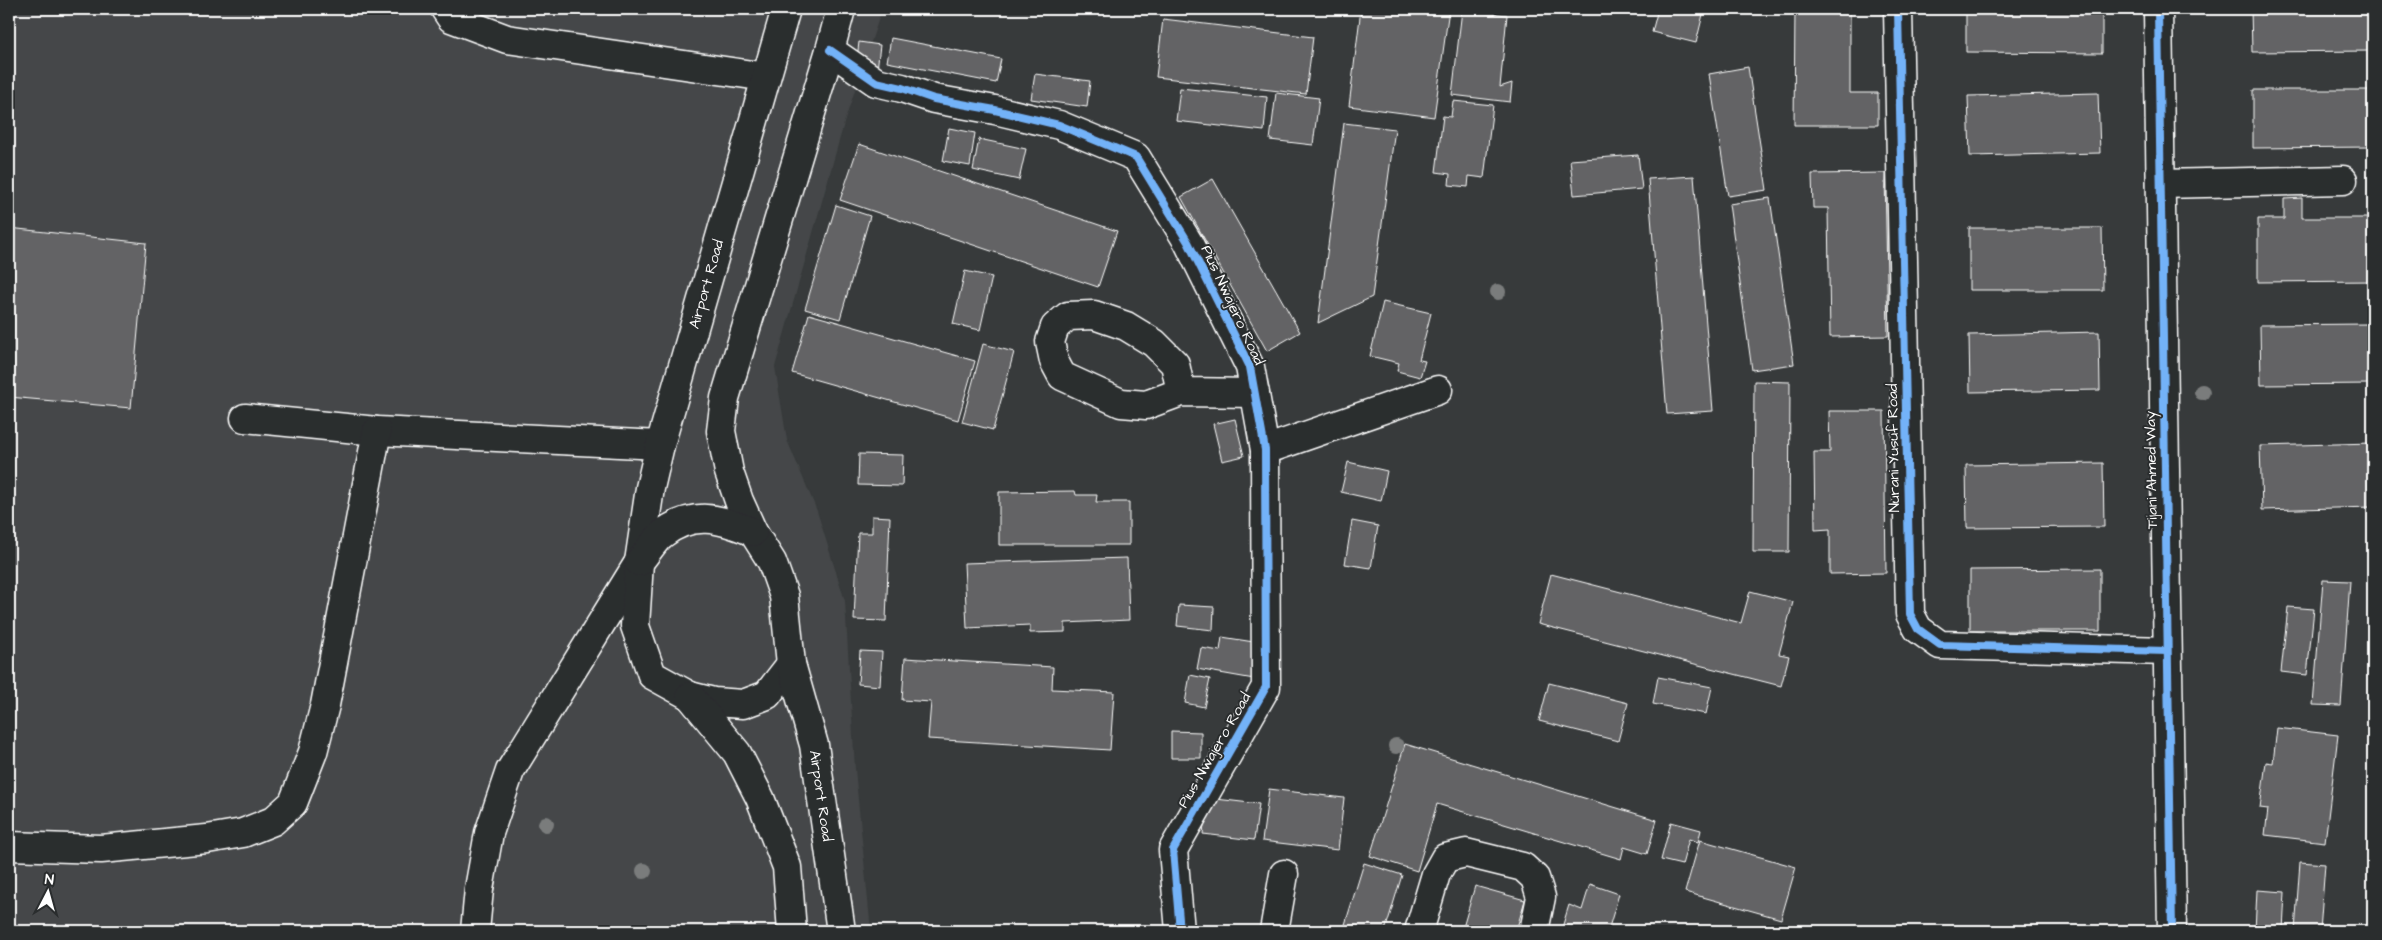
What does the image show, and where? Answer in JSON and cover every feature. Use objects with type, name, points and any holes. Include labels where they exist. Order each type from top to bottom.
[{"type":"street","points":[[445,9],[451,18],[507,39],[766,77]]},
{"type":"street","name":"Airport Road","points":[[638,562],[650,488],[660,445],[786,9]]},
{"type":"street","points":[[638,562],[635,626],[652,675],[690,696],[714,702],[743,704],[767,695],[791,664],[784,596],[772,562],[753,532],[729,472],[722,431],[725,398],[830,50],[840,9]]},
{"type":"street","name":"Nurani Yusuf Road","points":[[1898,9],[1910,614],[1918,629],[1940,645],[2168,651]]},
{"type":"street","name":"Tijani Ahmed Way","points":[[2158,9],[2172,931]]},
{"type":"street","name":"Pius Nwajero Road","points":[[830,50],[876,82],[902,88],[934,99],[995,110],[1059,125],[1136,157],[1188,242],[1250,367],[1264,450],[1266,687],[1173,850],[1180,931]]},
{"type":"street","points":[[2161,184],[2343,180]]},
{"type":"street","points":[[1181,392],[1175,364],[1154,343],[1126,326],[1094,316],[1068,316],[1055,326],[1050,342],[1054,361],[1062,376],[1121,403],[1146,405],[1181,392],[1255,393]]},
{"type":"street","points":[[1264,450],[1438,390]]},
{"type":"street","points":[[244,418],[377,431],[660,445]]},
{"type":"street","points":[[9,846],[100,849],[207,840],[243,833],[273,821],[293,803],[314,752],[325,705],[377,431]]},
{"type":"street","points":[[475,931],[479,890],[489,833],[510,771],[638,562],[660,536],[683,522],[711,518],[732,523],[753,532]]},
{"type":"street","name":"Airport Road","points":[[791,664],[814,745],[842,931]]},
{"type":"street","points":[[690,696],[737,753],[760,798],[787,867],[792,931]]},
{"type":"street","points":[[1419,931],[1436,874],[1445,858],[1466,853],[1524,867],[1535,878],[1541,897],[1534,931]]},
{"type":"street","points":[[1274,931],[1284,874]]},
{"type":"shaded area","points":[[9,9],[882,9],[845,120],[775,367],[787,440],[817,511],[845,601],[855,769],[871,931],[9,931]]},
{"type":"building","points":[[1361,9],[1449,9],[1434,117],[1349,106]]},
{"type":"building","points":[[1658,9],[1704,10],[1696,43],[1652,32]]},
{"type":"building","points":[[1795,9],[1850,9],[1850,93],[1878,93],[1878,125],[1794,125]]},
{"type":"building","points":[[1966,9],[2102,9],[2102,53],[1966,52]]},
{"type":"building","points":[[2251,9],[2373,9],[2373,51],[2252,52]]},
{"type":"building","points":[[1462,10],[1507,15],[1500,87],[1512,83],[1510,102],[1452,95]]},
{"type":"building","points":[[1163,19],[1313,37],[1306,94],[1156,77]]},
{"type":"building","points":[[891,38],[1001,59],[996,83],[887,62]]},
{"type":"building","points":[[859,42],[880,45],[877,70],[856,67]]},
{"type":"building","points":[[1748,67],[1767,190],[1728,196],[1709,74]]},
{"type":"building","points":[[1035,74],[1090,81],[1087,107],[1031,99]]},
{"type":"building","points":[[1180,88],[1267,97],[1264,131],[1176,121]]},
{"type":"building","points":[[2253,90],[2373,90],[2373,147],[2253,148]]},
{"type":"building","points":[[1276,93],[1319,98],[1313,145],[1270,140]]},
{"type":"building","points":[[2098,93],[2100,153],[1970,156],[1968,96]]},
{"type":"building","points":[[1453,101],[1493,105],[1484,178],[1469,176],[1468,187],[1449,185],[1450,174],[1436,172],[1443,116],[1451,117]]},
{"type":"building","points":[[1344,123],[1395,129],[1372,297],[1318,323]]},
{"type":"building","points":[[949,128],[975,133],[970,166],[943,161]]},
{"type":"building","points":[[979,139],[1026,149],[1019,180],[973,170]]},
{"type":"building","points":[[859,144],[1117,231],[1098,287],[840,200]]},
{"type":"building","points":[[1638,155],[1642,189],[1574,195],[1570,160]]},
{"type":"building","points":[[1885,173],[1888,336],[1830,337],[1828,208],[1813,208],[1812,174]]},
{"type":"building","points":[[1694,176],[1713,411],[1667,414],[1648,179]]},
{"type":"building","points":[[1213,179],[1300,332],[1267,351],[1181,197]]},
{"type":"building","points":[[1770,198],[1794,364],[1752,370],[1729,204]]},
{"type":"building","points":[[2302,198],[2302,218],[2373,218],[2373,281],[2258,282],[2258,219],[2284,219],[2284,199]]},
{"type":"building","points":[[836,205],[870,216],[840,319],[805,309]]},
{"type":"building","points":[[9,228],[146,243],[131,408],[9,397]]},
{"type":"building","points":[[1969,228],[2102,228],[2103,290],[1969,290]]},
{"type":"building","points":[[965,271],[992,277],[980,330],[953,324]]},
{"type":"building","points":[[1383,302],[1431,313],[1419,360],[1425,361],[1420,377],[1397,371],[1399,363],[1370,356]]},
{"type":"building","points":[[2368,313],[2373,313],[2373,384],[2261,385],[2260,325],[2368,324]]},
{"type":"building","points":[[809,314],[975,361],[958,420],[792,373]]},
{"type":"building","points":[[2099,332],[2100,390],[1970,392],[1969,335]]},
{"type":"building","points":[[983,344],[1014,352],[993,430],[962,422]]},
{"type":"building","points":[[1754,381],[1790,382],[1789,552],[1753,552]]},
{"type":"building","points":[[1829,411],[1884,411],[1886,573],[1830,574],[1830,529],[1815,530],[1814,452],[1830,452]]},
{"type":"building","points":[[1235,419],[1244,456],[1222,461],[1213,424]]},
{"type":"building","points":[[2373,443],[2373,507],[2262,510],[2260,446]]},
{"type":"building","points":[[859,454],[903,455],[902,486],[858,485]]},
{"type":"building","points":[[1348,462],[1387,471],[1381,501],[1341,492]]},
{"type":"building","points":[[2103,463],[2104,527],[1967,528],[1966,465]]},
{"type":"building","points":[[1075,491],[1076,495],[1097,495],[1096,502],[1129,502],[1129,545],[999,545],[999,492]]},
{"type":"building","points":[[872,516],[890,517],[886,621],[854,620],[858,533],[872,533]]},
{"type":"building","points":[[1352,521],[1378,526],[1371,568],[1345,564]]},
{"type":"building","points":[[1127,558],[1129,620],[1065,623],[1065,632],[1030,633],[1030,625],[967,628],[964,563]]},
{"type":"building","points":[[2100,569],[2100,631],[1970,631],[1970,570]]},
{"type":"building","points":[[1551,574],[1741,623],[1750,591],[1793,602],[1779,654],[1789,656],[1781,686],[1538,624]]},
{"type":"building","points":[[2323,580],[2350,581],[2341,706],[2313,705]]},
{"type":"building","points":[[1179,605],[1214,607],[1213,630],[1177,626]]},
{"type":"building","points":[[2288,607],[2314,609],[2307,675],[2281,672]]},
{"type":"building","points":[[1222,637],[1260,643],[1254,679],[1197,669],[1201,648],[1220,651]]},
{"type":"building","points":[[860,651],[882,652],[880,686],[858,684]]},
{"type":"building","points":[[905,658],[1053,667],[1052,689],[1114,692],[1110,750],[928,739],[931,702],[902,700]]},
{"type":"building","points":[[1190,675],[1210,679],[1204,707],[1185,703]]},
{"type":"building","points":[[1658,677],[1712,687],[1706,714],[1653,704]]},
{"type":"building","points":[[1549,683],[1628,703],[1618,741],[1539,721]]},
{"type":"building","points":[[2277,728],[2338,735],[2325,842],[2265,835],[2268,809],[2260,808],[2266,762],[2273,763]]},
{"type":"building","points":[[1171,731],[1201,732],[1201,758],[1171,758]]},
{"type":"building","points":[[1405,744],[1657,820],[1647,854],[1624,847],[1621,859],[1437,804],[1417,871],[1370,856]]},
{"type":"building","points":[[1269,789],[1344,798],[1338,850],[1262,841]]},
{"type":"building","points":[[1207,798],[1259,804],[1254,840],[1203,834]]},
{"type":"building","points":[[1671,822],[1701,830],[1698,842],[1689,839],[1682,865],[1661,860]]},
{"type":"building","points":[[1700,840],[1796,867],[1781,919],[1685,892]]},
{"type":"building","points":[[2300,862],[2325,864],[2320,931],[2295,931]]},
{"type":"building","points":[[1364,863],[1402,875],[1385,931],[1343,931]]},
{"type":"building","points":[[1590,884],[1619,894],[1608,931],[1561,931],[1569,905],[1582,910]]},
{"type":"building","points":[[1475,886],[1525,900],[1516,931],[1462,931]]},
{"type":"building","points":[[2257,890],[2285,892],[2283,931],[2255,931]]},
{"type":"cycle path","points":[[1898,9],[1910,614],[1918,629],[1940,645],[2167,651]]},
{"type":"cycle path","points":[[2158,9],[2172,931]]},
{"type":"cycle path","points":[[830,50],[876,82],[902,88],[934,99],[995,110],[1059,125],[1136,157],[1188,242],[1250,367],[1265,450],[1266,687],[1173,850],[1180,931]]}]
